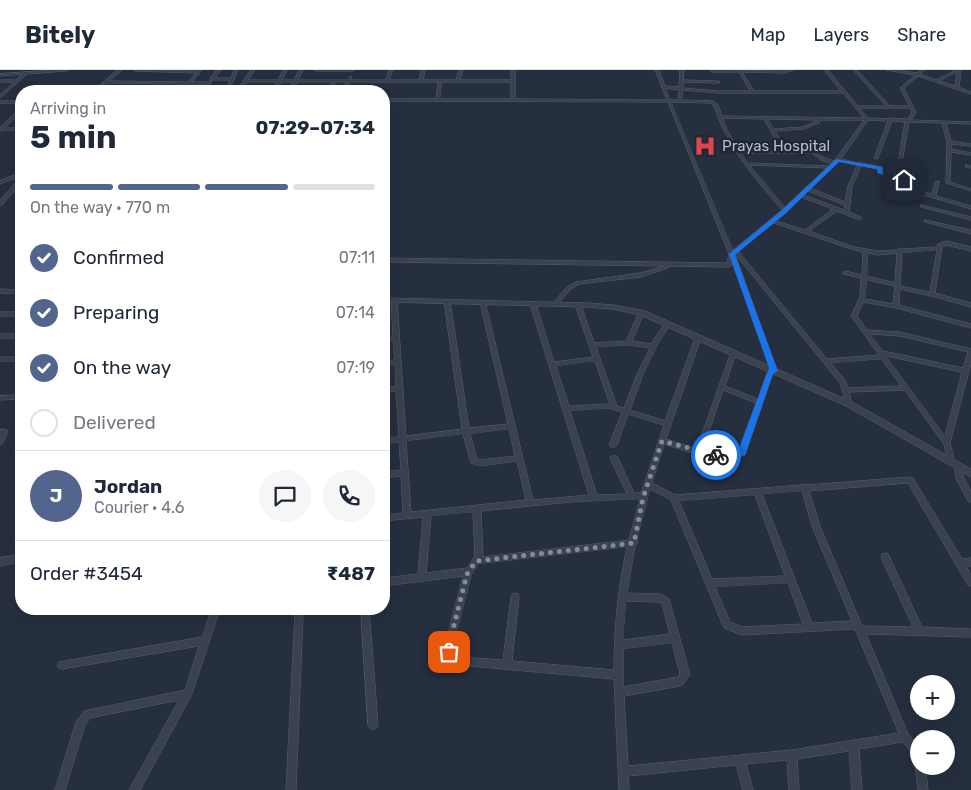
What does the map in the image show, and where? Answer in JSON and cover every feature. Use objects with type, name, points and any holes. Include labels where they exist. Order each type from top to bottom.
[{"type":"street","points":[[0,75],[64,70]]},
{"type":"street","points":[[102,85],[120,70]]},
{"type":"street","points":[[135,70],[200,71]]},
{"type":"street","points":[[208,85],[219,70]]},
{"type":"street","points":[[229,84],[236,70]]},
{"type":"street","points":[[243,85],[253,70]]},
{"type":"street","points":[[278,85],[285,70]]},
{"type":"street","points":[[294,85],[301,70]]},
{"type":"street","points":[[312,81],[316,70],[353,70],[347,85]]},
{"type":"street","points":[[387,81],[391,70]]},
{"type":"street","points":[[421,81],[423,70]]},
{"type":"street","points":[[458,81],[461,70]]},
{"type":"street","points":[[513,70],[513,100]]},
{"type":"street","points":[[657,70],[734,253],[772,371],[742,453],[737,456],[724,457],[662,441]]},
{"type":"street","points":[[680,101],[682,70]]},
{"type":"street","points":[[711,71],[785,72],[791,70]]},
{"type":"street","points":[[826,70],[867,119]]},
{"type":"street","points":[[855,70],[889,107]]},
{"type":"street","points":[[888,70],[917,74],[971,93]]},
{"type":"street","points":[[900,163],[907,122],[914,113],[902,88],[924,70]]},
{"type":"street","points":[[936,81],[959,70]]},
{"type":"street","points":[[957,88],[959,70]]},
{"type":"street","points":[[189,83],[200,71]]},
{"type":"street","points":[[711,71],[723,92]]},
{"type":"street","points":[[739,71],[753,92]]},
{"type":"street","points":[[1,95],[26,72]]},
{"type":"street","points":[[106,82],[189,83],[231,79]]},
{"type":"street","points":[[0,81],[18,81]]},
{"type":"street","points":[[332,85],[335,81]]},
{"type":"street","points":[[438,100],[440,81]]},
{"type":"street","points":[[245,82],[513,81]]},
{"type":"street","points":[[681,81],[718,82]]},
{"type":"street","points":[[0,87],[12,86]]},
{"type":"street","points":[[664,87],[723,92],[845,92]]},
{"type":"street","points":[[390,100],[712,102],[716,105],[724,130],[747,164],[784,211]]},
{"type":"street","points":[[0,102],[15,102]]},
{"type":"street","points":[[857,107],[912,107]]},
{"type":"street","points":[[0,129],[15,115]]},
{"type":"street","points":[[720,117],[971,122]]},
{"type":"street","points":[[766,118],[785,152]]},
{"type":"street","points":[[773,130],[804,128],[817,123],[819,118]]},
{"type":"street","points":[[390,260],[730,265],[734,253],[773,221],[836,161],[867,119]]},
{"type":"street","points":[[876,158],[892,119]]},
{"type":"street","points":[[944,122],[948,142],[948,183],[971,190]]},
{"type":"street","points":[[0,129],[15,129]]},
{"type":"street","points":[[948,142],[971,145]]},
{"type":"street","points":[[948,150],[971,154]]},
{"type":"street","points":[[739,152],[814,152],[823,159],[860,163],[880,168],[880,172],[902,178],[906,188],[971,206]]},
{"type":"street","points":[[846,213],[850,186],[860,163]]},
{"type":"street","points":[[747,164],[830,167]]},
{"type":"street","points":[[0,183],[15,177]]},
{"type":"street","points":[[934,196],[937,182]]},
{"type":"street","points":[[0,204],[15,187]]},
{"type":"street","points":[[808,189],[847,204]]},
{"type":"street","points":[[801,195],[859,218]]},
{"type":"street","points":[[924,206],[971,219]]},
{"type":"street","points":[[805,232],[836,209]]},
{"type":"street","points":[[773,221],[878,253],[940,248]]},
{"type":"street","points":[[927,221],[971,232]]},
{"type":"street","points":[[932,294],[940,248],[943,243],[971,250]]},
{"type":"street","points":[[866,250],[862,300],[854,318],[947,444],[971,499]]},
{"type":"street","points":[[896,306],[900,250]]},
{"type":"street","points":[[734,253],[843,382],[849,404]]},
{"type":"street","points":[[555,304],[569,288],[578,283],[641,275],[672,265]]},
{"type":"street","points":[[845,273],[971,305]]},
{"type":"street","points":[[0,291],[15,292]]},
{"type":"street","points":[[390,300],[578,305],[614,307],[641,313],[849,404],[971,473]]},
{"type":"street","points":[[394,300],[407,516]]},
{"type":"street","points":[[862,300],[896,306],[971,326],[971,317]]},
{"type":"street","points":[[447,301],[466,431],[476,462],[520,458]]},
{"type":"street","points":[[483,302],[530,503]]},
{"type":"street","points":[[533,304],[594,498]]},
{"type":"street","points":[[578,305],[614,407]]},
{"type":"street","points":[[628,343],[641,313]]},
{"type":"street","points":[[0,314],[15,314]]},
{"type":"street","points":[[614,445],[626,411],[654,346],[667,324]]},
{"type":"street","points":[[865,332],[900,334],[971,351],[947,444]]},
{"type":"street","points":[[0,336],[15,336]]},
{"type":"street","points":[[390,338],[396,338]]},
{"type":"street","points":[[624,790],[619,692],[622,596],[644,496],[698,338]]},
{"type":"street","points":[[592,345],[628,343],[654,346]]},
{"type":"street","points":[[704,436],[733,353]]},
{"type":"street","points":[[826,361],[882,355],[966,371]]},
{"type":"street","points":[[0,358],[15,359]]},
{"type":"street","points":[[552,364],[597,359]]},
{"type":"street","points":[[390,363],[398,362]]},
{"type":"street","points":[[721,387],[760,402]]},
{"type":"street","points":[[845,390],[906,388]]},
{"type":"street","points":[[390,389],[399,389]]},
{"type":"street","points":[[0,398],[15,397]]},
{"type":"street","points":[[566,409],[614,407],[668,424]]},
{"type":"street","points":[[390,440],[512,426]]},
{"type":"street","points":[[0,433],[5,432],[0,442]]},
{"type":"street","points":[[614,458],[632,496]]},
{"type":"street","points":[[390,474],[404,473]]},
{"type":"street","points":[[648,484],[674,498],[910,480],[971,582]]},
{"type":"street","points":[[804,487],[816,526],[905,737],[910,743]]},
{"type":"street","points":[[757,491],[809,628]]},
{"type":"street","points":[[390,518],[530,503],[644,496]]},
{"type":"street","points":[[674,498],[727,625],[732,628],[742,632],[859,627],[971,633]]},
{"type":"street","points":[[477,509],[479,552],[476,561],[469,571],[449,645],[449,652],[453,658],[459,661],[619,675]]},
{"type":"street","points":[[422,577],[427,514]]},
{"type":"street","points":[[476,561],[634,543]]},
{"type":"street","points":[[886,558],[919,631]]},
{"type":"street","points":[[0,562],[15,560]]},
{"type":"street","points":[[960,563],[971,562]]},
{"type":"street","points":[[390,581],[469,571]]},
{"type":"street","points":[[710,583],[791,579]]},
{"type":"street","points":[[508,665],[515,596]]},
{"type":"street","points":[[619,692],[684,678],[685,675],[664,600],[622,596]]},
{"type":"street","points":[[134,790],[187,694],[214,615]]},
{"type":"street","points":[[291,790],[299,615]]},
{"type":"street","points":[[366,615],[373,724]]},
{"type":"street","points":[[620,644],[675,638]]},
{"type":"street","points":[[62,665],[205,641]]},
{"type":"street","points":[[60,790],[81,722],[88,714],[187,694]]},
{"type":"street","points":[[623,771],[792,755],[905,737]]},
{"type":"street","points":[[854,745],[857,790]]},
{"type":"street","points":[[792,755],[794,790]]},
{"type":"street","points":[[740,760],[748,790]]},
{"type":"street","points":[[921,775],[923,790]]},
{"type":"way so far","points":[[449,652],[449,645],[467,574],[476,561],[634,543],[643,498],[662,441],[716,455]]},
{"type":"place","name":"Prayas Hospital","points":[[705,146]]},
{"type":"route","points":[[716,455],[731,457],[742,453],[771,370],[774,371],[732,254],[784,211],[838,160],[880,168],[880,172],[904,180]]}]
